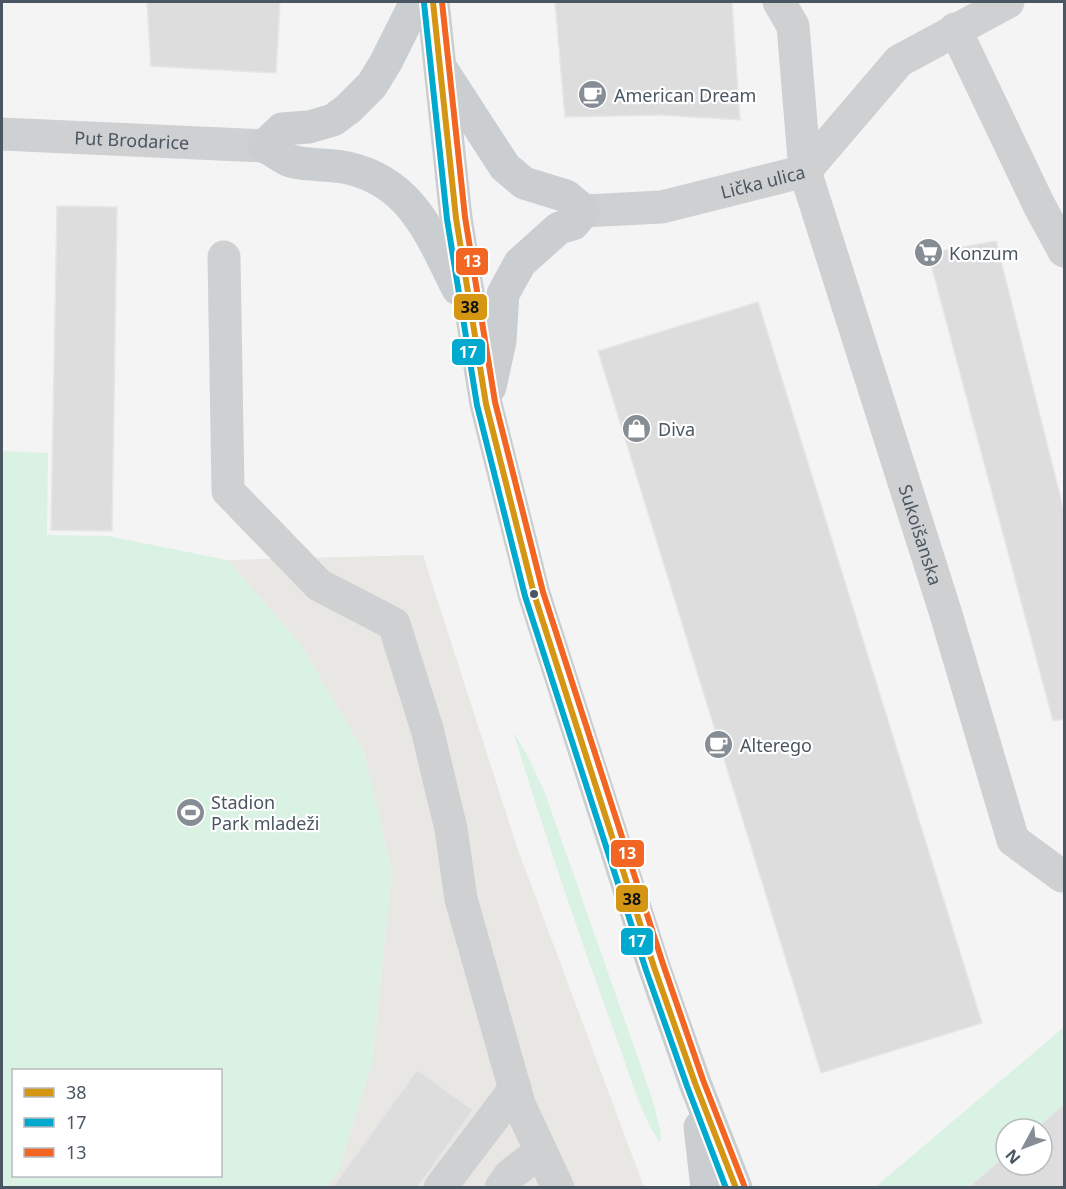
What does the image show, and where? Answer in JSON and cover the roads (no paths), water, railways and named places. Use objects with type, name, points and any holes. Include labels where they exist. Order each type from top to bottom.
[{"type":"main road","points":[[416,2],[372,85],[348,109],[333,120],[309,127],[282,129],[264,146],[290,161],[348,168],[377,177],[397,191],[421,217],[472,315]]},
{"type":"main road","points":[[433,2],[456,218],[486,404],[534,594],[654,967],[695,1083],[736,1188]]},
{"type":"main road","points":[[439,65],[505,167],[525,183],[566,196],[584,211],[573,224],[559,228],[520,263],[504,294],[500,341],[486,404]]},
{"type":"main road","points":[[695,1083],[708,1188]]},
{"type":"street","name":"Sukoišanska","points":[[779,2],[793,26],[805,171],[941,599],[1012,840],[1065,876]]},
{"type":"street","name":"Lička ulica","points":[[584,211],[662,207],[805,171],[899,61],[1008,2]]},
{"type":"street","points":[[955,29],[1039,205],[1065,251]]},
{"type":"street","name":"Put Brodarice","points":[[2,135],[264,146]]},
{"type":"street","points":[[224,257],[228,491],[319,585],[394,624],[427,729],[451,829],[461,899],[519,1104],[558,1188]]},
{"type":"street","points":[[440,1188],[515,1089]]},
{"type":"street","points":[[501,1188],[510,1175],[541,1151]]},
{"type":"place","name":"American Dream","points":[[593,95]]},
{"type":"place","name":"Konzum","points":[[928,253]]},
{"type":"place","name":"Diva","points":[[637,429]]},
{"type":"place","name":"Alterego","points":[[719,745]]},
{"type":"place","name":"Stadion Park mladeži","points":[[190,812]]}]
